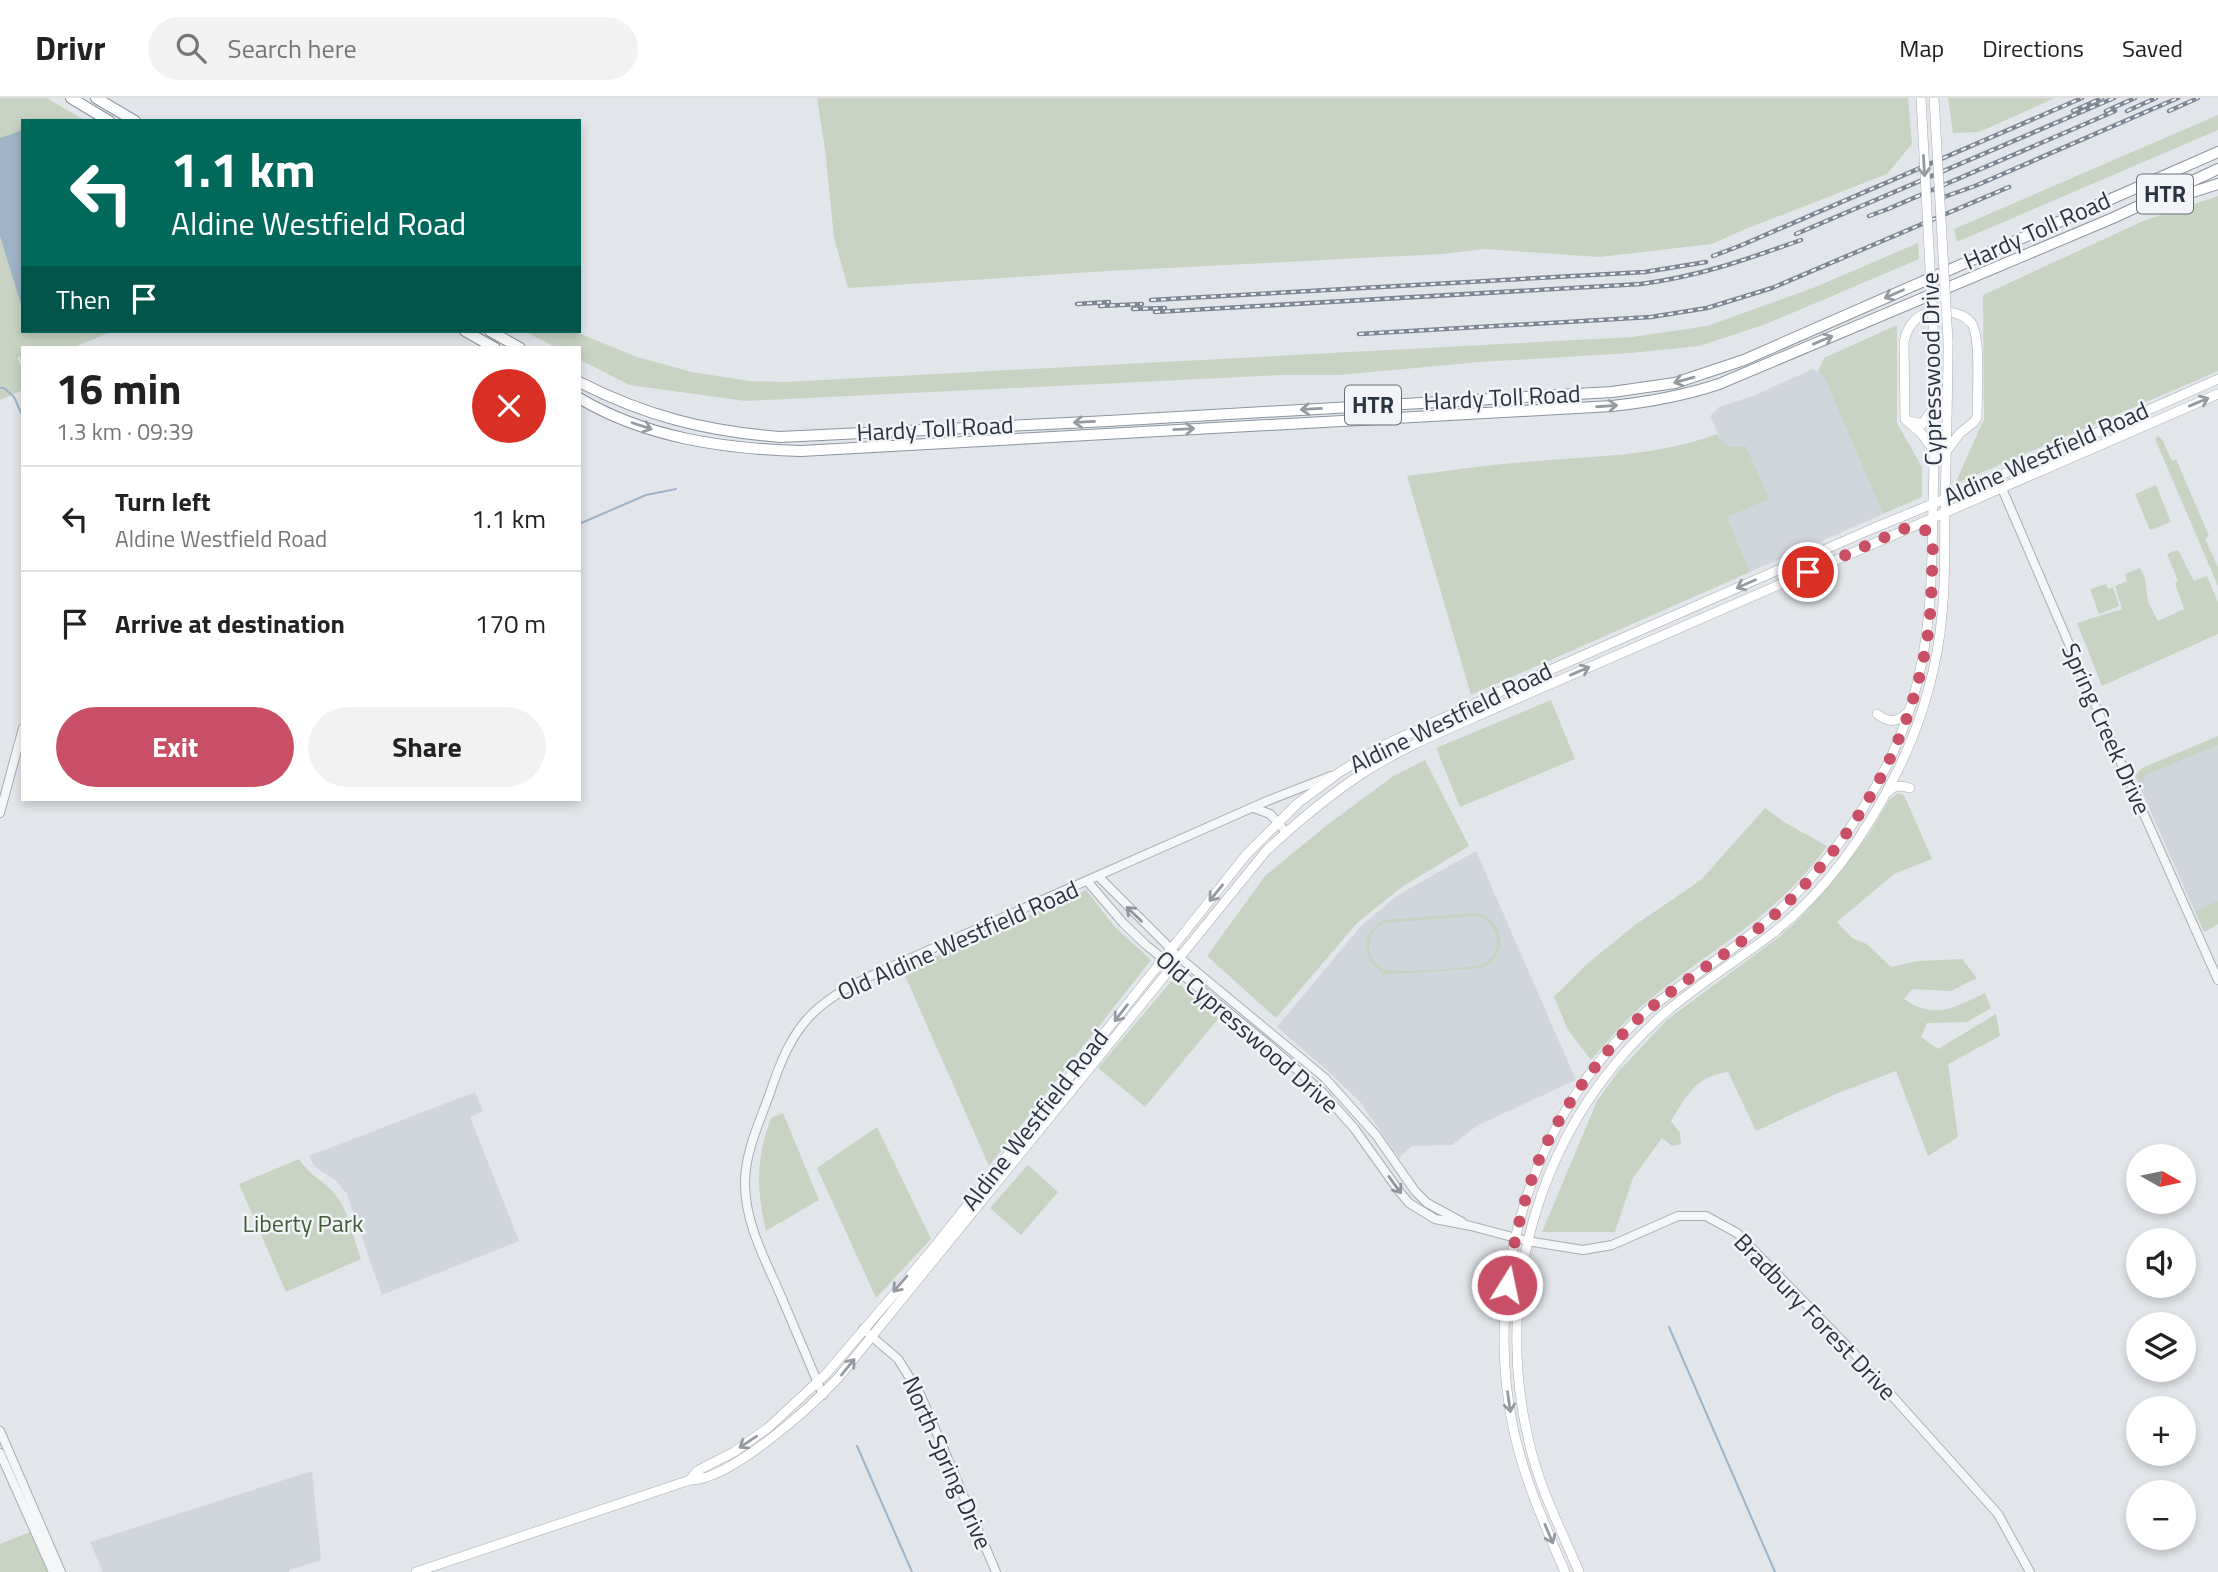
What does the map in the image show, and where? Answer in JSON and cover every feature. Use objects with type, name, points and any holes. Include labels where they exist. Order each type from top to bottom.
[{"type":"highway","points":[[71,98],[106,119]]},
{"type":"highway","points":[[96,98],[132,119]]},
{"type":"highway","name":"Hardy Toll Road","points":[[581,383],[611,398],[692,425],[732,433],[779,437],[1598,393],[1657,387],[1744,360],[2218,152]]},
{"type":"highway","name":"Hardy Toll Road","points":[[581,399],[623,419],[706,444],[801,451],[1638,403],[1687,394],[1719,383],[2113,218],[2218,169]]},
{"type":"highway","points":[[2113,218],[2218,184]]},
{"type":"highway","points":[[469,333],[491,346]]},
{"type":"highway","points":[[494,333],[516,346]]},
{"type":"main road","name":"Cypresswood Drive","points":[[1565,1572],[1532,1496],[1511,1416],[1505,1367],[1505,1303],[1515,1237],[1536,1167],[1576,1095],[1634,1023],[1776,914],[1812,877],[1845,834],[1887,764],[1909,711],[1927,636],[1931,602],[1935,452],[1934,343],[1921,98]]},
{"type":"main road","name":"Cypresswood Drive","points":[[1579,1572],[1544,1490],[1529,1445],[1517,1366],[1518,1291],[1527,1241],[1541,1192],[1560,1149],[1582,1111],[1643,1033],[1693,991],[1782,925],[1814,893],[1853,844],[1900,766],[1919,717],[1939,638],[1944,589],[1948,341],[1934,98]]},
{"type":"main road","points":[[1935,452],[1922,433],[1905,419],[1904,343],[1915,320],[1937,312],[1952,312],[1971,323],[1977,339],[1977,417],[1947,450]]},
{"type":"main road","name":"Aldine Westfield Road","points":[[1066,1090],[1106,1031],[1233,871],[1277,822],[1340,772],[1386,744],[1511,687],[2218,379]]},
{"type":"main road","name":"Aldine Westfield Road","points":[[416,1572],[690,1480],[698,1481],[725,1468],[772,1438],[823,1395],[872,1338],[930,1259],[1066,1090],[1115,1038],[1242,880],[1286,832],[1362,774],[1507,703],[2218,394]]},
{"type":"main road","points":[[2157,405],[2162,418]]},
{"type":"main road","points":[[1905,419],[1922,424],[1934,408]]},
{"type":"main road","points":[[1948,414],[1958,423],[1970,425]]},
{"type":"main road","points":[[2076,440],[2081,453]]},
{"type":"main road","points":[[1946,475],[1957,489],[1975,487]]},
{"type":"main road","points":[[1903,529],[1919,526],[1926,529],[1933,541]]},
{"type":"main road","points":[[1711,599],[1717,612]]},
{"type":"main road","points":[[1927,636],[1939,638]]},
{"type":"main road","points":[[1877,713],[1884,719],[1893,721],[1902,718],[1909,711]]},
{"type":"main road","points":[[1429,725],[1434,737]]},
{"type":"main road","points":[[1883,797],[1891,787],[1910,788]]},
{"type":"main road","points":[[1845,834],[1853,844]]},
{"type":"main road","points":[[1233,871],[1242,880]]},
{"type":"main road","points":[[1776,914],[1782,925]]},
{"type":"main road","points":[[1687,980],[1693,991]]},
{"type":"main road","points":[[1106,1031],[1115,1038]]},
{"type":"main road","points":[[1608,1052],[1618,1062]]},
{"type":"main road","points":[[1549,1141],[1560,1149]]},
{"type":"main road","name":"Aldine Westfield Road","points":[[690,1480],[697,1471],[734,1452],[768,1428],[817,1381],[930,1259]]},
{"type":"main road","points":[[1505,1367],[1517,1366]]},
{"type":"street","name":"Spring Creek Drive","points":[[1997,477],[2218,980]]},
{"type":"street","points":[[0,813],[21,735]]},
{"type":"street","name":"Old Aldine Westfield Road","points":[[823,1395],[755,1236],[746,1198],[745,1178],[749,1156],[776,1073],[787,1047],[813,1012],[842,990],[1340,772]]},
{"type":"street","points":[[1254,808],[1270,814],[1286,832]]},
{"type":"street","name":"Old Cypresswood Drive","points":[[1099,877],[1180,958],[1306,1060],[1346,1099],[1427,1203],[1471,1226]]},
{"type":"street","name":"Old Cypresswood Drive","points":[[1088,882],[1123,923],[1172,967],[1271,1047],[1336,1107],[1399,1191],[1422,1212],[1435,1220],[1471,1226],[1527,1241]]},
{"type":"street","points":[[1271,1047],[1279,1039]]},
{"type":"street","points":[[1376,1157],[1386,1149]]},
{"type":"street","name":"Bradbury Forest Drive","points":[[1527,1241],[1583,1250],[1597,1248],[1612,1245],[1678,1216],[1706,1216],[1737,1233],[1851,1350],[1998,1514],[2030,1572]]},
{"type":"street","name":"North Spring Drive","points":[[863,1329],[904,1366],[921,1396],[996,1572]]},
{"type":"street","points":[[0,1431],[50,1556],[53,1572]]},
{"type":"street","points":[[0,1452],[50,1556],[61,1572]]},
{"type":"shaded area","points":[[1813,369],[1824,375],[1883,514],[1750,572],[1727,517],[1745,445],[1736,448],[1723,444],[1710,416],[1719,407],[1753,396]]},
{"type":"shaded area","points":[[2218,742],[2218,924],[2204,932],[2136,778]]},
{"type":"shaded area","points":[[1476,851],[1576,1080],[1478,1125],[1452,1145],[1412,1146],[1399,1158],[1361,1103],[1277,1027],[1361,926],[1398,895]]},
{"type":"shaded area","points":[[475,1092],[483,1111],[470,1117],[519,1241],[382,1295],[347,1194],[335,1180],[315,1167],[309,1156]]},
{"type":"shaded area","points":[[312,1471],[321,1560],[289,1572],[103,1572],[90,1542]]},
{"type":"green space","points":[[0,98],[47,98],[83,119],[21,119],[21,333],[108,333],[77,346],[21,346],[21,356],[17,358],[21,367],[21,391],[0,400]]},
{"type":"green space","points":[[817,98],[1908,98],[1912,144],[1887,174],[1712,244],[1599,257],[1485,249],[1441,254],[848,288],[834,238]]},
{"type":"green space","points":[[1948,98],[2055,98],[1979,132],[1953,133]]},
{"type":"green space","points":[[2218,115],[2218,130],[1957,242],[1954,229]]},
{"type":"green space","points":[[2218,196],[2218,371],[1955,484],[1984,419],[1983,295],[2143,221]]},
{"type":"green space","points":[[1918,243],[1919,259],[1766,324],[1699,346],[1338,375],[1281,375],[746,401],[629,385],[581,360],[581,346],[553,346],[528,333],[578,333],[637,357],[692,372],[749,381],[785,382],[1632,337],[1707,326],[1813,288]]},
{"type":"green space","points":[[1897,325],[1897,423],[1922,467],[1922,497],[1883,514],[1824,376],[1818,371],[1824,358]]},
{"type":"green space","points":[[1717,434],[1729,446],[1745,445],[1769,499],[1727,517],[1750,572],[1471,695],[1407,476],[1646,451],[1694,442]]},
{"type":"green space","points":[[2158,436],[2172,461],[2176,459],[2209,536],[2205,539],[2218,567],[2218,586],[2155,439]]},
{"type":"green space","points":[[2156,485],[2171,522],[2150,530],[2135,494]]},
{"type":"green space","points":[[2178,550],[2194,581],[2207,576],[2218,602],[2218,634],[2102,686],[2077,623],[2122,609],[2115,586],[2127,581],[2125,574],[2140,568],[2145,578],[2148,602],[2158,621],[2184,609],[2175,583],[2178,581],[2167,554]]},
{"type":"green space","points":[[2106,584],[2108,589],[2113,587],[2119,606],[2099,614],[2090,589]]},
{"type":"green space","points":[[1551,700],[1575,759],[1460,807],[1436,748]]},
{"type":"green space","points":[[2218,736],[2218,745],[2143,776],[2145,780],[2140,782],[2135,776],[2142,768]]},
{"type":"green space","points":[[1425,760],[1469,846],[1402,887],[1357,923],[1276,1018],[1207,956],[1265,876],[1327,825],[1392,777]]},
{"type":"green space","points":[[1898,793],[1904,795],[1932,859],[1894,874],[1837,922],[1852,938],[1867,944],[1891,967],[1918,961],[1962,959],[1977,978],[1951,991],[1912,989],[1904,999],[1925,1009],[1944,1010],[1985,993],[1991,1008],[1967,1022],[1927,1023],[1921,1037],[1938,1049],[1996,1014],[2000,1036],[1948,1064],[1958,1137],[1928,1156],[1896,1071],[1838,1093],[1756,1131],[1728,1072],[1717,1074],[1694,1088],[1671,1121],[1680,1133],[1681,1144],[1672,1146],[1662,1138],[1633,1178],[1615,1232],[1542,1232],[1597,1101],[1617,1073],[1668,1019],[1779,937],[1800,918],[1835,879],[1869,834],[1889,800]]},
{"type":"green space","points":[[1765,808],[1827,846],[1807,871],[1764,913],[1643,1005],[1591,1060],[1568,1030],[1554,997],[1588,963],[1635,925],[1701,880]]},
{"type":"green space","points":[[1086,890],[1115,927],[1151,960],[989,1166],[903,971]]},
{"type":"green space","points":[[2218,901],[2218,924],[2204,932],[2195,911]]},
{"type":"green space","points":[[1476,913],[1493,922],[1498,929],[1500,946],[1491,962],[1483,968],[1382,975],[1370,960],[1366,945],[1371,931],[1384,920]],"holes":[[[1475,916],[1484,919],[1495,931],[1497,945],[1494,953],[1482,965],[1432,970],[1392,970],[1379,966],[1370,952],[1371,937],[1375,930],[1385,923]]]},
{"type":"green space","points":[[1173,979],[1219,1018],[1145,1107],[1098,1068]]},
{"type":"green space","points":[[783,1113],[819,1200],[766,1231],[760,1201],[760,1160],[771,1118]]},
{"type":"green space","points":[[877,1127],[931,1239],[876,1298],[817,1168]]},
{"type":"green space","name":"Liberty Park","points":[[299,1159],[339,1200],[361,1259],[286,1292],[239,1184]]},
{"type":"green space","points":[[1028,1165],[1058,1192],[1021,1235],[990,1208]]},
{"type":"green space","points":[[30,1532],[48,1572],[0,1572],[0,1544]]},
{"type":"water","points":[[21,131],[21,304],[0,236],[0,138]]},
{"type":"waterway","points":[[0,388],[4,388],[14,397],[21,413]]},
{"type":"waterway","points":[[581,523],[646,495],[676,489]]},
{"type":"waterway","points":[[1669,1327],[1775,1572]]},
{"type":"waterway","points":[[857,1446],[912,1572]]},
{"type":"railway","points":[[1713,256],[2082,98]]},
{"type":"railway","points":[[2073,111],[2102,98]]},
{"type":"railway","points":[[1796,234],[2114,98]]},
{"type":"railway","points":[[2106,111],[2135,98]]},
{"type":"railway","points":[[2127,111],[2156,98]]},
{"type":"railway","points":[[1941,198],[1975,186],[2178,98]]},
{"type":"railway","points":[[2169,111],[2198,98]]},
{"type":"railway","points":[[1869,216],[2115,111]]},
{"type":"railway","points":[[1359,334],[1651,317],[1707,308],[1772,288],[2009,187]]},
{"type":"railway","points":[[1155,312],[1641,284],[1703,272],[1801,240]]},
{"type":"railway","points":[[1151,300],[1645,272],[1706,262]]},
{"type":"railway","points":[[1077,304],[1109,302]]},
{"type":"railway","points":[[1100,306],[1142,304]]},
{"type":"railway","points":[[1133,309],[1165,308]]},
{"type":"route","points":[[1507,1285],[1515,1237],[1536,1167],[1576,1095],[1595,1067],[1648,1010],[1738,945],[1805,885],[1851,827],[1901,735],[1926,645],[1931,602],[1933,541],[1928,532],[1919,526],[1903,529],[1808,572]]}]
